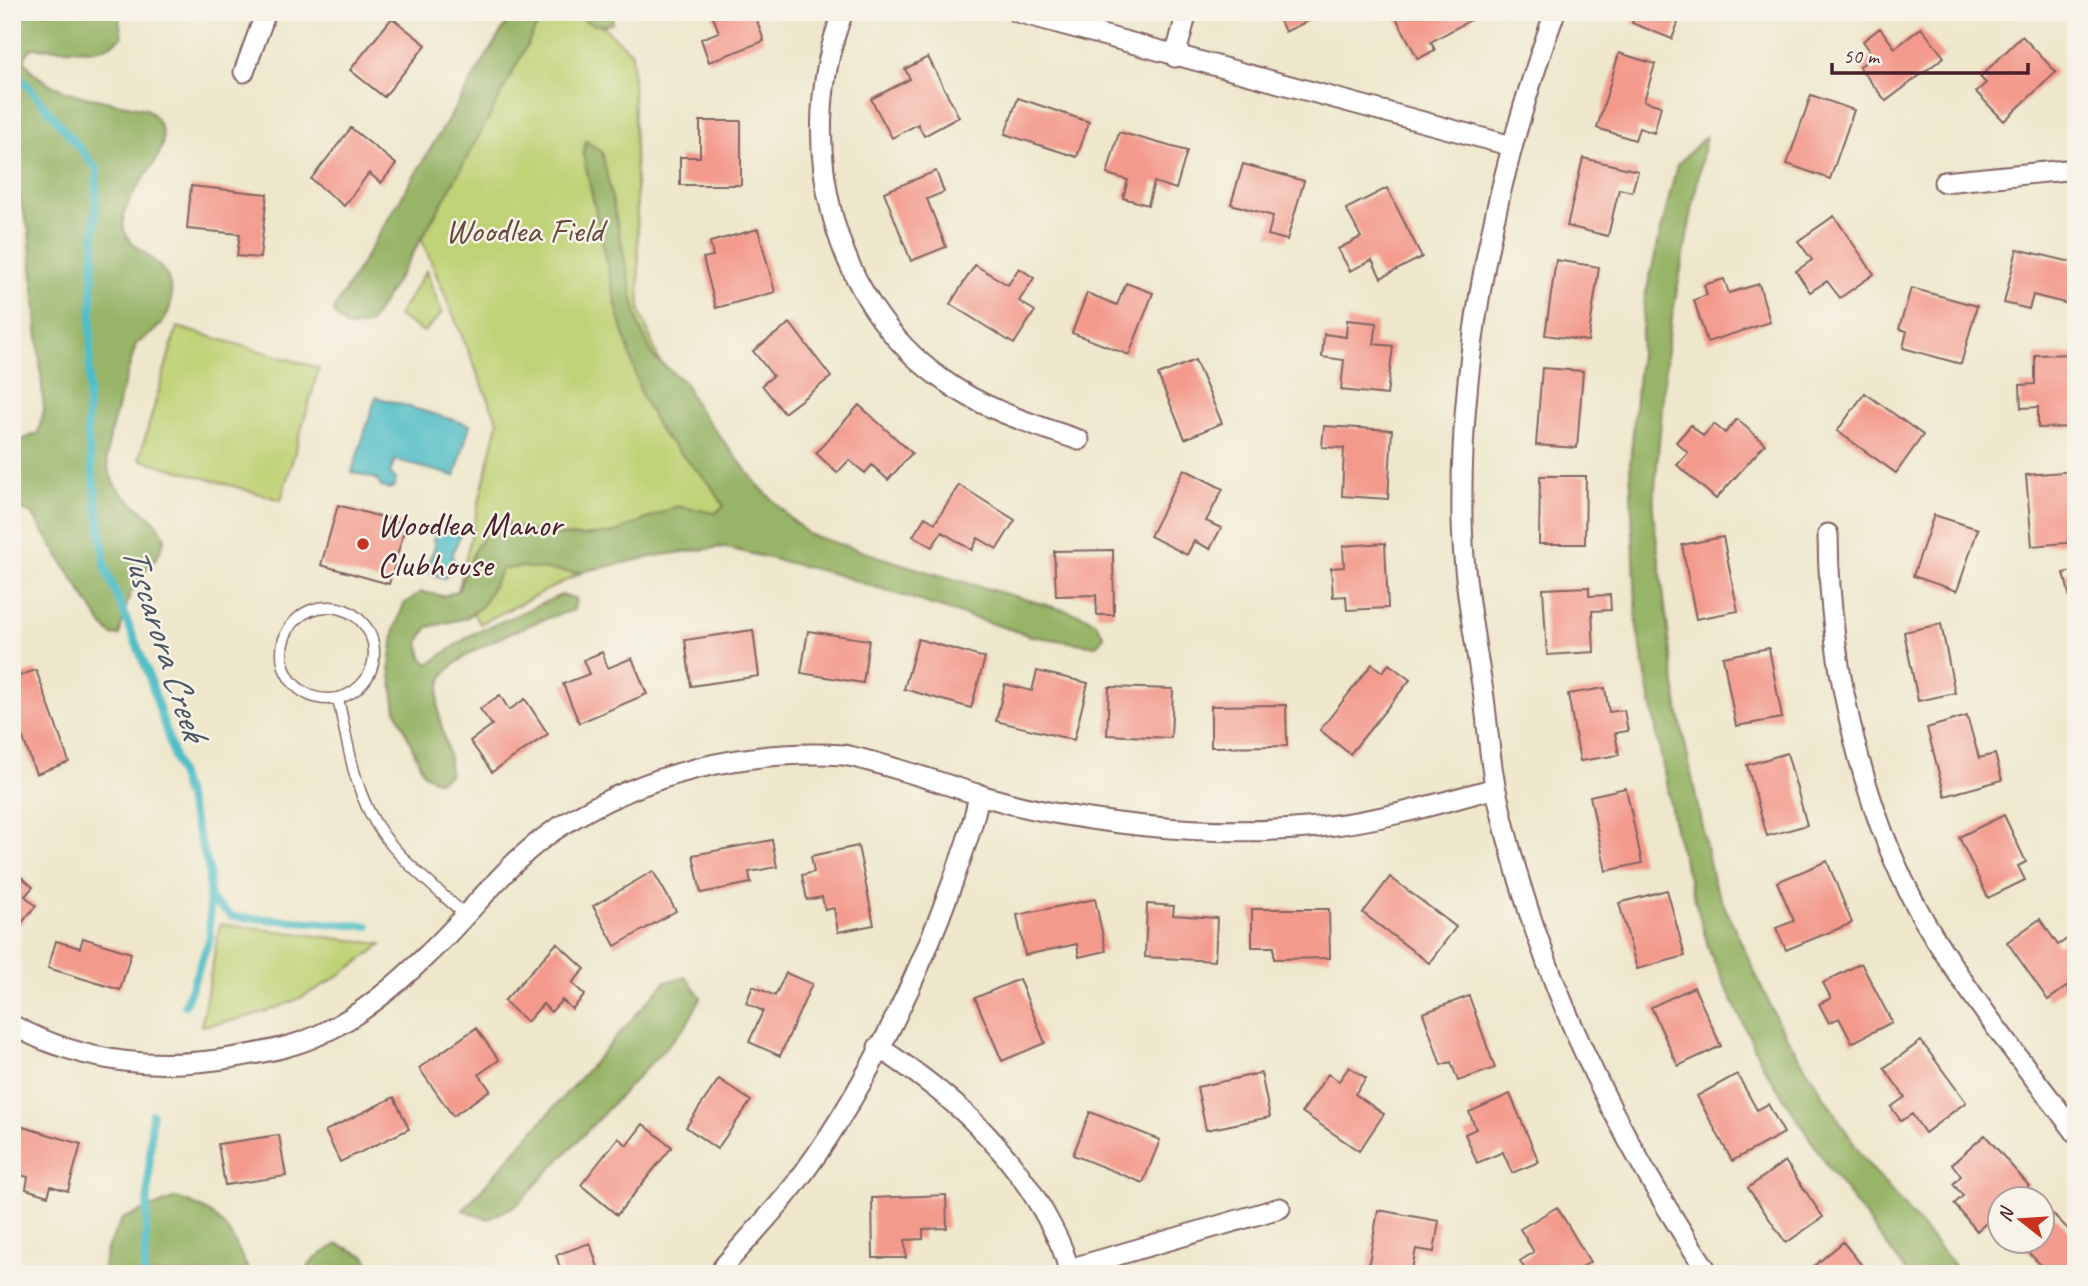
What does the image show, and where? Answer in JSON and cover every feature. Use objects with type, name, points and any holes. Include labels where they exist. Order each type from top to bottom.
[{"type":"street","points":[[244,72],[266,12]]},
{"type":"street","points":[[843,12],[828,59],[821,109],[821,162],[831,214],[848,261],[867,298],[899,340],[943,380],[1018,419],[1079,440]]},
{"type":"street","points":[[1017,12],[1175,57],[1513,146]]},
{"type":"street","points":[[1175,57],[1187,12]]},
{"type":"street","points":[[1555,12],[1513,146],[1472,352],[1463,507],[1471,611],[1495,788],[1522,884],[1556,982],[1604,1100],[1709,1274]]},
{"type":"street","points":[[1944,182],[2076,169]]},
{"type":"street","points":[[1828,534],[1828,586],[1837,661],[1854,740],[1901,875],[1934,939],[1995,1027],[2076,1133]]},
{"type":"street","points":[[12,1025],[51,1044],[119,1063],[169,1066],[282,1048],[323,1033],[358,1014],[407,974],[525,855],[559,827],[637,787],[698,768],[758,757],[816,753],[844,755],[875,761],[1043,811],[1143,825],[1229,830],[1319,827],[1397,814],[1495,788]]},
{"type":"street","points":[[723,1267],[793,1187],[822,1146],[878,1047],[945,902],[975,818],[979,794]]},
{"type":"street","points":[[878,1047],[926,1077],[982,1128],[1027,1183],[1050,1224],[1069,1272],[1279,1208]]},
{"type":"lane","points":[[321,607],[337,607],[357,616],[370,632],[375,653],[365,682],[353,693],[338,699],[321,699],[298,689],[285,671],[282,661],[282,644],[293,623],[310,610],[321,607]]},
{"type":"lane","points":[[338,699],[354,768],[364,800],[378,827],[400,854],[465,915]]},
{"type":"green space","points":[[12,12],[118,12],[122,37],[107,47],[96,50],[31,48],[24,59],[33,72],[45,82],[61,89],[147,109],[159,124],[163,138],[160,152],[126,208],[123,223],[131,242],[166,274],[170,286],[170,308],[164,321],[136,344],[114,421],[107,459],[110,475],[118,489],[150,516],[165,537],[157,557],[132,591],[119,636],[112,635],[103,626],[32,514],[12,505],[12,444],[38,433],[44,410],[29,230],[12,175]]},
{"type":"green space","points":[[513,12],[544,12],[460,171],[369,325],[347,327],[335,315],[334,309]]},
{"type":"green space","name":"Woodlea Field","points":[[531,12],[587,12],[632,53],[640,311],[678,410],[794,535],[630,548],[480,624],[458,591],[498,422],[414,221]]},
{"type":"green space","points":[[575,12],[612,12],[613,23],[602,26],[592,24]]},
{"type":"green space","points":[[1706,136],[1668,338],[1653,512],[1678,709],[1713,881],[1779,1025],[1863,1158],[1961,1274],[1908,1274],[1831,1171],[1763,1066],[1710,953],[1675,830],[1637,628],[1630,465],[1645,297],[1677,165]]},
{"type":"green space","points":[[586,141],[602,152],[639,326],[654,357],[685,383],[696,406],[758,485],[790,518],[808,534],[921,570],[1085,616],[1096,623],[1104,636],[1096,646],[1031,636],[831,573],[723,547],[661,555],[576,573],[522,567],[502,569],[482,606],[466,618],[428,627],[419,641],[422,658],[429,664],[471,635],[561,595],[576,598],[574,610],[524,627],[485,645],[453,665],[441,681],[438,701],[449,757],[449,775],[438,781],[424,774],[396,710],[390,667],[395,628],[404,604],[421,592],[443,596],[458,591],[476,547],[491,528],[506,523],[545,535],[582,536],[614,533],[677,506],[715,513],[724,506],[709,483],[661,433],[642,397],[618,313],[583,154]]},
{"type":"green space","points":[[426,271],[442,313],[424,332],[398,316]]},
{"type":"green space","points":[[177,327],[319,368],[281,500],[139,459]]},
{"type":"green space","points":[[220,924],[382,944],[340,975],[298,999],[253,1016],[201,1026]]},
{"type":"green space","points":[[686,977],[701,997],[686,1026],[517,1205],[488,1219],[463,1210],[665,982]]},
{"type":"green space","points":[[176,1198],[205,1210],[223,1225],[237,1246],[250,1274],[101,1274],[108,1246],[122,1219]]},
{"type":"green space","points":[[338,1244],[365,1256],[375,1274],[303,1274],[315,1258]]},
{"type":"water","points":[[376,397],[470,425],[455,476],[395,460],[390,473],[396,479],[395,486],[389,489],[381,487],[377,479],[352,472]]},
{"type":"water","points":[[439,524],[462,531],[453,552],[451,572],[444,578],[431,574],[427,565],[435,547],[433,540]]},
{"type":"building","points":[[711,12],[754,12],[764,41],[709,62],[701,39],[719,32]]},
{"type":"building","points":[[1276,12],[1320,12],[1321,15],[1285,32]]},
{"type":"building","points":[[1393,12],[1468,12],[1472,19],[1431,42],[1435,50],[1418,59]]},
{"type":"building","points":[[1636,12],[1682,12],[1672,39],[1632,23]]},
{"type":"building","points":[[392,18],[426,45],[384,97],[350,70]]},
{"type":"building","points":[[1880,28],[1895,48],[1921,28],[1944,57],[1886,101],[1859,67],[1873,56],[1863,41]]},
{"type":"building","points":[[2022,36],[2056,72],[2004,121],[1976,92],[1986,83],[1980,77]]},
{"type":"building","points":[[1619,53],[1655,64],[1644,101],[1661,106],[1654,133],[1639,128],[1635,140],[1597,128]]},
{"type":"building","points":[[928,57],[959,117],[924,136],[918,124],[892,138],[871,99],[910,79],[905,69]]},
{"type":"building","points":[[1811,95],[1854,110],[1830,179],[1787,164]]},
{"type":"building","points":[[1018,98],[1089,122],[1077,157],[1005,134]]},
{"type":"building","points":[[700,121],[741,121],[741,185],[680,185],[680,157],[700,157]]},
{"type":"building","points":[[351,128],[396,164],[381,183],[369,173],[344,206],[311,179]]},
{"type":"building","points":[[1119,132],[1187,151],[1176,189],[1154,182],[1148,205],[1123,198],[1128,180],[1107,174]]},
{"type":"building","points":[[1583,158],[1638,171],[1632,192],[1619,189],[1608,236],[1567,226]]},
{"type":"building","points":[[1243,164],[1304,181],[1287,240],[1268,235],[1273,216],[1231,204]]},
{"type":"building","points":[[936,171],[944,192],[927,199],[946,247],[911,261],[884,192]]},
{"type":"building","points":[[191,186],[267,194],[260,258],[237,256],[240,234],[187,229]]},
{"type":"building","points":[[1387,188],[1422,257],[1381,278],[1372,260],[1350,271],[1338,249],[1361,237],[1346,209]]},
{"type":"building","points":[[1834,216],[1874,274],[1840,298],[1827,281],[1810,292],[1796,271],[1812,260],[1798,241]]},
{"type":"building","points":[[758,229],[775,292],[716,308],[703,258],[713,256],[710,242]]},
{"type":"building","points":[[2017,249],[2076,263],[2076,306],[2033,295],[2029,309],[2004,303]]},
{"type":"building","points":[[1556,260],[1599,267],[1588,341],[1545,335]]},
{"type":"building","points":[[975,265],[1008,285],[1019,268],[1034,278],[1019,301],[1035,311],[1014,344],[950,304]]},
{"type":"building","points":[[1724,279],[1729,293],[1759,284],[1770,322],[1707,342],[1694,300],[1707,295],[1704,285]]},
{"type":"building","points":[[1126,283],[1153,293],[1129,355],[1072,333],[1087,293],[1117,305]]},
{"type":"building","points":[[1911,288],[1977,306],[1961,364],[1903,348],[1907,331],[1899,329]]},
{"type":"building","points":[[1347,320],[1377,323],[1374,344],[1393,346],[1387,395],[1341,390],[1344,360],[1322,357],[1324,334],[1346,337]]},
{"type":"building","points":[[790,323],[831,377],[784,413],[762,385],[773,376],[753,351]]},
{"type":"building","points":[[2076,354],[2076,427],[2038,428],[2038,407],[2021,408],[2020,385],[2035,384],[2035,355]]},
{"type":"building","points":[[1195,360],[1222,423],[1185,439],[1158,375]]},
{"type":"building","points":[[1542,368],[1583,371],[1577,448],[1536,445]]},
{"type":"building","points":[[1865,393],[1923,435],[1896,473],[1837,431]]},
{"type":"building","points":[[859,405],[912,453],[888,480],[872,465],[865,473],[849,460],[837,473],[816,453]]},
{"type":"building","points":[[1737,419],[1765,444],[1716,499],[1677,465],[1688,453],[1676,442],[1691,425],[1703,436],[1714,424],[1725,433]]},
{"type":"building","points":[[1324,426],[1392,430],[1388,499],[1342,496],[1344,448],[1322,447]]},
{"type":"building","points":[[1184,469],[1223,489],[1206,521],[1221,528],[1210,549],[1194,541],[1187,555],[1150,536]]},
{"type":"building","points":[[2075,471],[2076,542],[2032,546],[2026,475]]},
{"type":"building","points":[[1540,476],[1586,476],[1585,544],[1539,544]]},
{"type":"building","points":[[959,485],[1015,520],[997,549],[978,538],[972,550],[942,532],[932,547],[913,536],[925,517],[935,523]]},
{"type":"building","name":"Woodlea Manor Clubhouse","points":[[338,505],[406,524],[389,584],[321,565]]},
{"type":"building","points":[[1934,515],[1978,529],[1957,591],[1913,576]]},
{"type":"building","points":[[1723,537],[1738,611],[1696,619],[1682,545]]},
{"type":"building","points":[[1385,543],[1388,608],[1347,610],[1346,596],[1333,597],[1331,568],[1344,567],[1343,546]]},
{"type":"building","points":[[1113,550],[1114,615],[1097,615],[1096,595],[1056,596],[1054,551]]},
{"type":"building","points":[[2076,570],[2076,619],[2075,619],[2064,573]]},
{"type":"building","points":[[1589,587],[1589,596],[1610,595],[1611,610],[1592,611],[1594,652],[1547,655],[1543,589]]},
{"type":"building","points":[[1941,624],[1955,693],[1918,701],[1904,632]]},
{"type":"building","points":[[753,630],[759,676],[691,686],[685,640]]},
{"type":"building","points":[[808,631],[869,640],[863,683],[801,673]]},
{"type":"building","points":[[918,639],[985,658],[971,708],[904,689]]},
{"type":"building","points":[[1769,648],[1782,718],[1736,726],[1723,657]]},
{"type":"building","points":[[602,652],[608,668],[632,658],[647,694],[579,723],[563,684],[589,674],[583,660]]},
{"type":"building","points":[[1372,664],[1382,672],[1389,664],[1410,680],[1350,754],[1320,730]]},
{"type":"building","points":[[36,670],[69,762],[36,774],[12,708],[12,678]]},
{"type":"building","points":[[1037,671],[1088,683],[1074,740],[996,721],[1005,684],[1032,691]]},
{"type":"building","points":[[1109,687],[1173,689],[1171,738],[1107,735]]},
{"type":"building","points":[[1605,688],[1609,712],[1624,710],[1628,731],[1615,733],[1619,755],[1580,761],[1568,694]]},
{"type":"building","points":[[500,695],[509,710],[525,699],[548,734],[492,772],[470,741],[492,725],[480,709]]},
{"type":"building","points":[[1286,705],[1287,746],[1211,747],[1211,706]]},
{"type":"building","points":[[1967,716],[1979,758],[1995,754],[2002,780],[1945,796],[1927,728]]},
{"type":"building","points":[[1787,753],[1807,825],[1767,836],[1747,765]]},
{"type":"building","points":[[1626,788],[1642,863],[1606,871],[1590,796]]},
{"type":"building","points":[[2004,815],[2026,862],[2018,866],[2025,880],[1988,898],[1959,837]]},
{"type":"building","points":[[772,840],[777,867],[749,872],[751,883],[701,893],[693,855]]},
{"type":"building","points":[[858,846],[874,925],[838,932],[834,908],[825,910],[822,897],[807,900],[802,875],[814,872],[811,856]]},
{"type":"building","points":[[1827,861],[1852,923],[1786,950],[1776,928],[1794,921],[1777,882]]},
{"type":"building","points":[[12,869],[33,887],[25,896],[36,906],[12,934]]},
{"type":"building","points":[[653,871],[676,911],[615,946],[593,906]]},
{"type":"building","points":[[1390,877],[1456,927],[1429,963],[1363,913]]},
{"type":"building","points":[[1667,890],[1685,956],[1637,969],[1619,903]]},
{"type":"building","points":[[1095,899],[1106,951],[1079,957],[1077,944],[1025,955],[1017,915]]},
{"type":"building","points":[[1147,904],[1174,906],[1173,915],[1217,918],[1215,961],[1145,957]]},
{"type":"building","points":[[1252,909],[1329,909],[1330,958],[1274,959],[1274,947],[1252,947]]},
{"type":"building","points":[[2040,919],[2058,945],[2076,933],[2076,980],[2048,1000],[2007,942]]},
{"type":"building","points":[[83,938],[131,953],[120,990],[48,968],[56,941],[80,948]]},
{"type":"building","points":[[557,943],[585,969],[572,983],[585,995],[572,1009],[562,1000],[551,1012],[543,1004],[527,1022],[504,1001]]},
{"type":"building","points":[[1861,963],[1892,1022],[1852,1043],[1839,1018],[1829,1023],[1819,1004],[1831,998],[1823,983]]},
{"type":"building","points":[[786,973],[812,984],[780,1056],[749,1042],[763,1011],[746,1003],[753,986],[775,996]]},
{"type":"building","points":[[1019,979],[1045,1043],[1002,1061],[975,998]]},
{"type":"building","points":[[1694,987],[1721,1046],[1678,1066],[1651,1007]]},
{"type":"building","points":[[1469,996],[1495,1068],[1458,1081],[1451,1062],[1441,1065],[1423,1013]]},
{"type":"building","points":[[476,1028],[499,1060],[479,1074],[490,1090],[453,1116],[419,1068]]},
{"type":"building","points":[[1921,1041],[1966,1102],[1925,1133],[1912,1114],[1901,1121],[1891,1107],[1905,1097],[1884,1068]]},
{"type":"building","points":[[1349,1067],[1366,1078],[1355,1094],[1384,1114],[1359,1151],[1302,1112],[1328,1074],[1339,1081]]},
{"type":"building","points":[[1261,1073],[1270,1117],[1206,1130],[1197,1087]]},
{"type":"building","points":[[1737,1074],[1757,1110],[1768,1104],[1784,1133],[1732,1161],[1697,1096]]},
{"type":"building","points":[[719,1079],[751,1101],[717,1149],[686,1127]]},
{"type":"building","points":[[1510,1094],[1539,1162],[1512,1173],[1503,1152],[1477,1163],[1465,1134],[1476,1129],[1469,1112]]},
{"type":"building","points":[[394,1097],[409,1129],[340,1162],[325,1131]]},
{"type":"building","points":[[1090,1112],[1160,1140],[1143,1183],[1073,1155]]},
{"type":"building","points":[[13,1124],[81,1144],[68,1191],[51,1186],[48,1196],[26,1189],[28,1177],[12,1173]]},
{"type":"building","points":[[643,1124],[672,1147],[617,1215],[581,1185],[618,1138],[627,1145]]},
{"type":"building","points":[[279,1135],[286,1176],[225,1185],[218,1144]]},
{"type":"building","points":[[1985,1135],[2027,1184],[1986,1184],[1986,1223],[1977,1231],[1954,1204],[1963,1196],[1953,1184],[1961,1176],[1952,1164]]},
{"type":"building","points":[[1785,1161],[1823,1217],[1786,1243],[1748,1188]]},
{"type":"building","points":[[946,1195],[947,1228],[923,1229],[923,1239],[905,1240],[906,1258],[873,1258],[872,1198]]},
{"type":"building","points":[[1557,1207],[1590,1262],[1570,1274],[1528,1274],[1520,1261],[1534,1252],[1520,1229]]},
{"type":"building","points":[[1378,1210],[1439,1221],[1434,1252],[1416,1249],[1411,1274],[1367,1274]]},
{"type":"building","points":[[2056,1217],[2076,1237],[2076,1274],[2050,1274],[2030,1254],[2056,1254]]},
{"type":"building","points":[[1843,1242],[1869,1274],[1810,1274],[1808,1271]]},
{"type":"building","points":[[590,1243],[600,1274],[562,1274],[556,1255]]},
{"type":"waterway","name":"Tuscarora Creek","points":[[12,67],[97,169],[87,433],[106,569],[148,673],[209,869],[210,938],[185,1005]]},
{"type":"waterway","points":[[209,899],[233,917],[368,926]]},
{"type":"waterway","name":"Tuscarora Creek","points":[[144,1274],[152,1114]]},
{"type":"place","name":"Woodlea Manor Clubhouse","points":[[363,544]]}]
